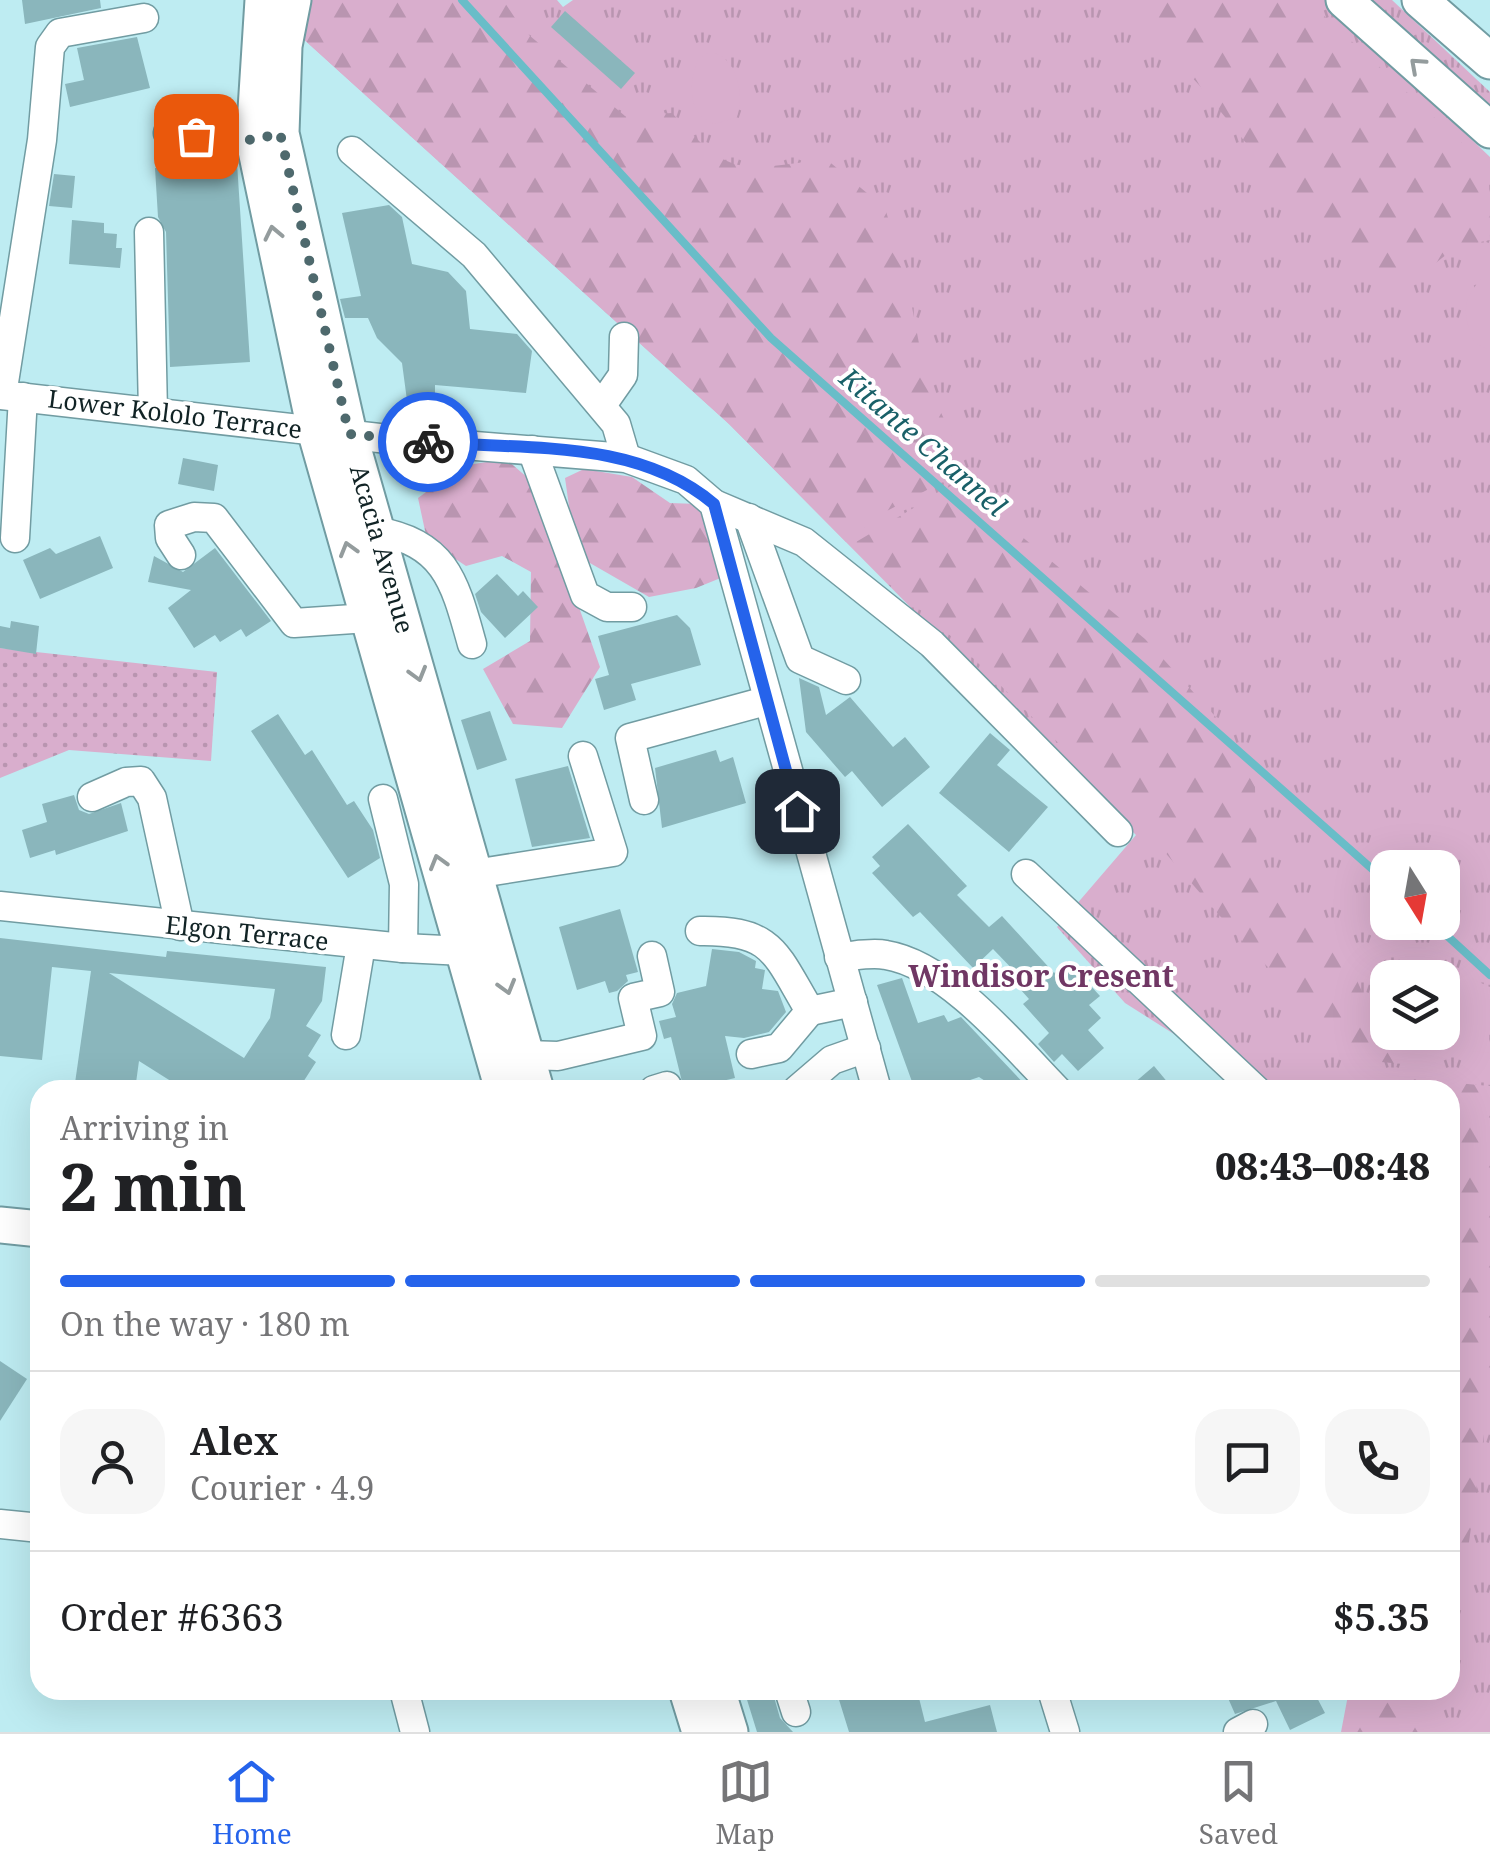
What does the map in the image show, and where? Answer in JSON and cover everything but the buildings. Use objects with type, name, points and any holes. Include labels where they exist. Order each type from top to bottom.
[{"type":"main road","name":"Acacia Avenue","points":[[263,0],[267,137],[332,432],[479,946],[533,1080]]},
{"type":"main road","name":"Acacia Avenue","points":[[267,137],[293,0]]},
{"type":"main road","points":[[1344,0],[1490,130]]},
{"type":"main road","points":[[1420,0],[1487,52]]},
{"type":"main road","name":"Acacia Avenue","points":[[332,432],[375,531],[384,612],[474,874],[479,946],[502,1080]]},
{"type":"main road","points":[[0,1224],[30,1227]]},
{"type":"main road","points":[[690,1700],[700,1732]]},
{"type":"main road","points":[[720,1700],[730,1732]]},
{"type":"street","points":[[16,538],[8,396],[42,140],[50,48],[60,33],[144,18]]},
{"type":"street","points":[[168,133],[267,137]]},
{"type":"street","points":[[352,151],[474,255],[602,405],[616,424],[626,458]]},
{"type":"street","points":[[148,232],[153,412]]},
{"type":"street","points":[[602,405],[623,375],[624,337]]},
{"type":"street","name":"Lower Kololo Terrace","points":[[8,396],[332,432],[626,458],[686,480],[714,504],[804,542],[932,644],[1118,832]]},
{"type":"street","points":[[532,450],[585,595],[608,608],[632,607]]},
{"type":"street","points":[[714,504],[874,1080]]},
{"type":"street","points":[[182,554],[170,538],[169,526],[194,517],[214,518],[294,623],[384,612]]},
{"type":"street","points":[[749,518],[800,659],[846,680]]},
{"type":"street","points":[[375,531],[406,536],[453,576],[472,644]]},
{"type":"street","points":[[644,800],[630,738],[766,701]]},
{"type":"street","points":[[474,874],[613,852],[584,756]]},
{"type":"street","points":[[92,797],[126,782],[141,781],[152,798],[180,926]]},
{"type":"street","points":[[383,799],[404,884],[403,948]]},
{"type":"street","points":[[1026,874],[1245,1080]]},
{"type":"street","name":"Elgon Terrace","points":[[0,906],[360,945],[479,946]]},
{"type":"street","points":[[700,932],[741,931],[769,946],[810,1011]]},
{"type":"street","points":[[346,1035],[360,945]]},
{"type":"street","points":[[840,958],[886,955],[931,975],[970,1004],[1047,1080]]},
{"type":"street","points":[[526,1055],[558,1056],[642,1036],[633,998],[660,992],[652,956]]},
{"type":"street","points":[[751,1054],[779,1048],[810,1011],[853,1002]]},
{"type":"street","points":[[809,1080],[832,1060],[866,1048]]},
{"type":"street","points":[[0,1524],[30,1527]]},
{"type":"street","points":[[407,1700],[415,1732]]},
{"type":"street","points":[[1055,1700],[1065,1732]]},
{"type":"green space","points":[[295,0],[557,0],[563,7],[573,0],[1325,0],[1490,157],[1490,1732],[1341,1732],[1347,1700],[1460,1700],[1460,1080],[1229,1080],[1196,1048],[1125,1003],[1057,927],[1136,835],[729,424],[289,26]]},
{"type":"green space","points":[[295,0],[503,0],[523,30],[625,116],[672,113],[709,150],[740,165],[775,166],[826,159],[885,208],[907,281],[926,380],[967,469],[883,513],[846,542],[729,424],[289,26]]},
{"type":"green space","points":[[1119,0],[1307,0],[1489,168],[1490,240],[1456,247],[1428,269],[1374,285],[1288,195],[1200,86]]},
{"type":"green space","points":[[1371,0],[1392,0],[1490,92],[1490,109]]},
{"type":"green space","points":[[710,52],[732,68],[740,98],[737,117],[715,124],[699,113],[692,97],[698,59]]},
{"type":"green space","points":[[1481,279],[1490,279],[1490,351],[1474,342],[1466,316],[1467,301]]},
{"type":"green space","points":[[506,459],[536,485],[600,667],[562,728],[513,724],[483,669],[530,641],[531,572],[502,556],[466,566],[427,540],[418,498],[461,466]]},
{"type":"green space","points":[[584,469],[632,477],[670,503],[698,504],[728,575],[696,588],[649,597],[576,555],[565,478]]},
{"type":"green space","points":[[971,474],[983,510],[1002,520],[1145,639],[1215,716],[1255,787],[1257,861],[1275,889],[1351,967],[1370,1003],[1370,1050],[1404,1050],[1413,1065],[1360,1060],[1239,938],[1143,827],[856,542]]},
{"type":"green space","points":[[0,648],[217,672],[211,761],[69,750],[0,778]]},
{"type":"green space","points":[[1470,978],[1490,987],[1489,1053],[1472,1051],[1460,1041],[1460,984]]},
{"type":"green space","points":[[1355,1065],[1387,1077],[1421,1080],[1371,1080]]},
{"type":"green space","points":[[1460,1083],[1490,1086],[1490,1391],[1460,1580]]},
{"type":"green space","points":[[1359,1700],[1432,1700],[1427,1732],[1353,1732]]},
{"type":"waterway","name":"Kitante Channel","points":[[462,0],[771,338],[1370,867]]},
{"type":"waterway","name":"Kitante Channel","points":[[1452,940],[1490,975]]},
{"type":"way so far","points":[[196,136],[254,140],[280,133],[349,434],[428,442]]},
{"type":"district","name":"Windisor Cresent","points":[[1041,977]]},
{"type":"route","points":[[428,442],[626,458],[686,480],[714,504],[797,811]]}]
